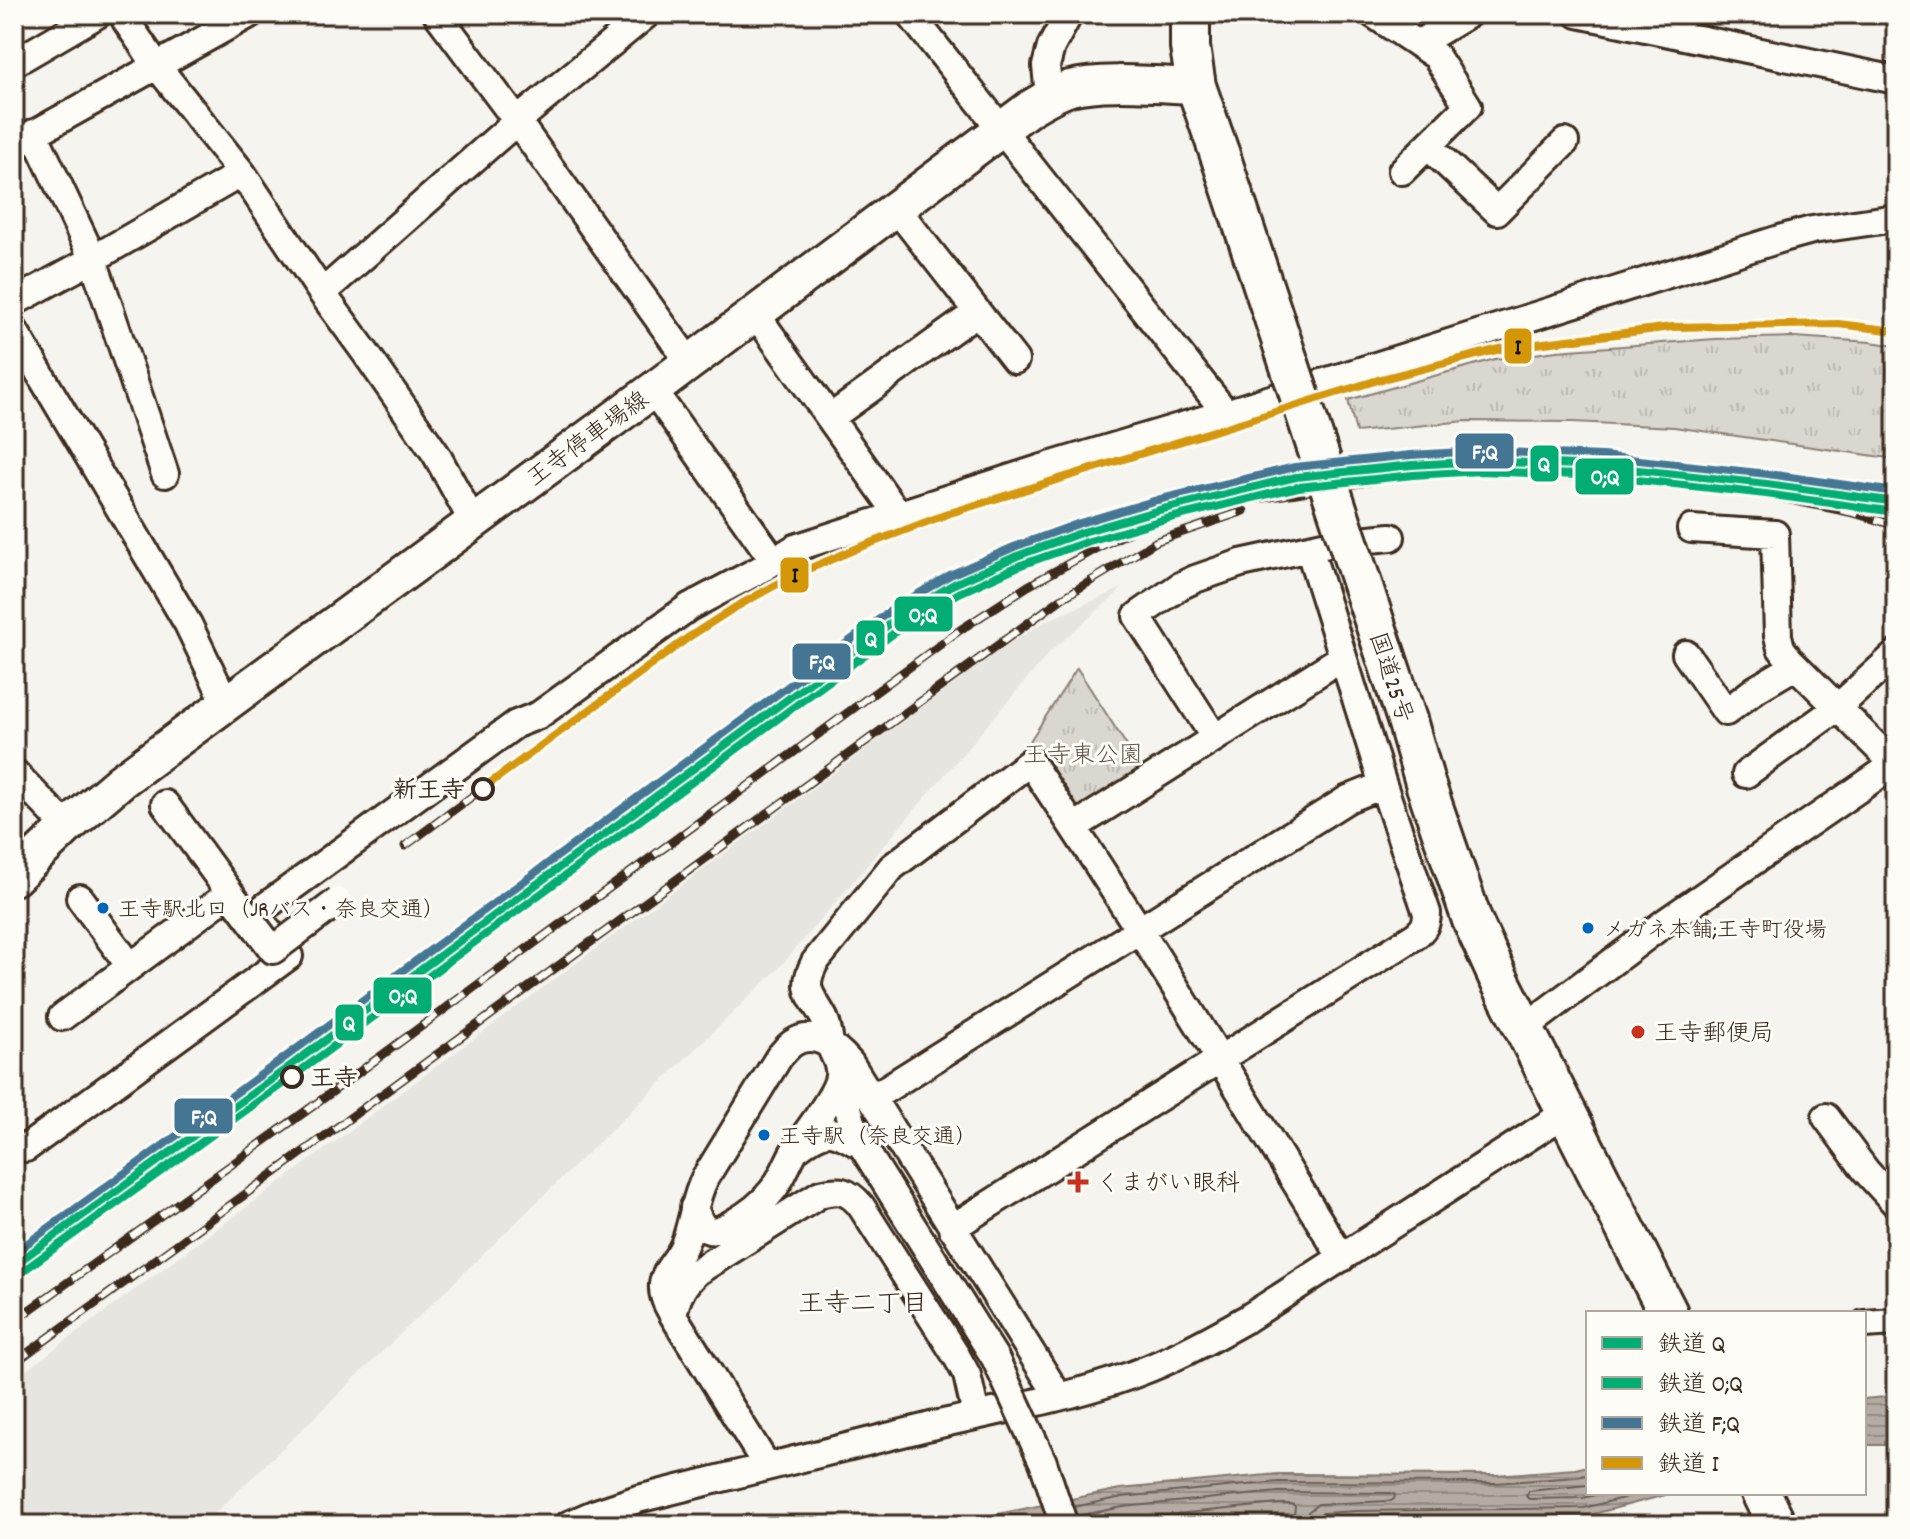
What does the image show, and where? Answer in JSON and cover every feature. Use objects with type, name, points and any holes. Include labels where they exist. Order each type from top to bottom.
[{"type":"highway","name":"国道25号","points":[[1190,14],[1190,47],[1196,86],[1472,920],[1523,1029],[1667,1311]]},
{"type":"main road","name":"王寺停車場線","points":[[14,878],[121,781],[1049,96],[1094,84],[1196,86]]},
{"type":"street","points":[[14,63],[98,14]]},
{"type":"street","points":[[165,474],[93,259],[24,139],[250,14]]},
{"type":"street","points":[[437,14],[689,362]]},
{"type":"street","points":[[322,293],[517,121],[647,14]]},
{"type":"street","points":[[910,14],[1226,413]]},
{"type":"street","points":[[1049,96],[1046,66],[1051,47],[1069,14]]},
{"type":"street","points":[[1373,14],[1436,56],[1468,106],[1402,171]]},
{"type":"street","points":[[1418,44],[1468,14]]},
{"type":"street","points":[[1578,14],[1896,80]]},
{"type":"street","points":[[126,21],[157,66],[242,173],[436,454],[473,522]]},
{"type":"street","points":[[1428,146],[1497,211],[1565,142]]},
{"type":"street","points":[[14,302],[242,173]]},
{"type":"street","points":[[896,208],[1015,360]]},
{"type":"street","points":[[14,1147],[26,1148],[289,956],[255,914],[516,724],[539,715],[689,607],[795,548],[1783,238],[1812,230],[1896,218]]},
{"type":"street","points":[[830,418],[977,312]]},
{"type":"street","points":[[755,313],[898,514]]},
{"type":"street","points":[[14,330],[188,624],[226,703]]},
{"type":"street","points":[[653,390],[774,561]]},
{"type":"street","points":[[1523,1029],[1667,921],[1896,762],[1837,708],[1781,648],[1775,534],[1691,529]]},
{"type":"street","points":[[1215,738],[1137,616],[1180,586],[1241,563],[1309,548],[1391,537]]},
{"type":"street","points":[[952,1228],[1423,929],[1427,913],[1383,785],[1309,548]]},
{"type":"street","points":[[1686,654],[1726,712],[1765,683],[1795,666]]},
{"type":"street","points":[[1746,774],[1837,708],[1896,654]]},
{"type":"street","points":[[1074,827],[1343,657]]},
{"type":"street","points":[[1064,1525],[1043,1462],[995,1358],[863,1147],[852,1122],[839,1077],[839,1065],[830,1046],[829,1031],[807,986],[815,962],[892,867],[1030,762],[1220,1059],[1342,1258]]},
{"type":"street","points":[[14,772],[67,827]]},
{"type":"street","points":[[872,1098],[1348,799],[1383,785]]},
{"type":"street","points":[[175,807],[222,865],[230,893],[273,950],[338,901]]},
{"type":"street","points":[[62,1017],[230,893]]},
{"type":"street","points":[[80,898],[130,966]]},
{"type":"street","points":[[767,1466],[673,1315],[662,1287],[665,1275],[683,1248],[705,1178],[779,1057],[792,1043],[805,1038],[817,1038],[840,1051],[850,1063],[1059,1397]]},
{"type":"street","points":[[691,1220],[699,1221],[712,1232],[724,1229],[774,1190],[839,1077]]},
{"type":"street","points":[[568,1525],[638,1499],[1059,1397],[1149,1368],[1192,1349],[1248,1318],[1567,1112]]},
{"type":"street","points":[[1826,1117],[1866,1171],[1896,1204]]},
{"type":"street","points":[[783,1216],[792,1192],[795,1150],[813,1136],[828,1131],[844,1135],[863,1147]]},
{"type":"street","points":[[673,1315],[679,1292],[687,1280],[820,1194],[843,1191],[854,1196],[861,1206],[957,1357],[967,1375],[976,1415]]},
{"type":"street","points":[[691,1220],[697,1248],[705,1253],[727,1252]]},
{"type":"street","points":[[1866,1324],[1896,1322]]},
{"type":"shaded area","points":[[1123,588],[1050,652],[779,968],[203,1525],[14,1525],[14,1379],[1005,646],[1046,621]]},
{"type":"green space","points":[[1794,337],[1896,346],[1896,459],[1674,427],[1466,421],[1356,432],[1348,400],[1495,359],[1715,339]]},
{"type":"green space","name":"王寺東公園","points":[[1077,668],[1143,771],[1082,809],[1069,808],[1028,744]]},
{"type":"water","points":[[1896,1396],[1896,1445],[1866,1445],[1866,1399]]},
{"type":"water","points":[[1586,1466],[1586,1495],[1665,1495],[1586,1516],[1356,1519],[1263,1525],[945,1525],[1120,1489],[1278,1474],[1496,1475]]},
{"type":"railway","points":[[14,1321],[313,1106],[960,630],[1028,586],[1142,526],[1232,503],[1414,475],[1478,473],[1716,485],[1854,513],[1896,526]]},
{"type":"railway","points":[[14,1363],[1061,599],[1157,541],[1244,511]]},
{"type":"railway","points":[[405,846],[482,789]]},
{"type":"rail line","name":"I","points":[[482,789],[689,637],[734,608],[792,576],[950,513],[1378,380],[1504,348],[1672,327],[1838,324],[1896,331]]},
{"type":"rail line","name":"F;Q","points":[[14,1253],[893,609],[950,575],[1014,547],[1157,500],[1295,467],[1411,455],[1480,451],[1602,456],[1896,492]]},
{"type":"rail line","name":"Q","points":[[14,1265],[286,1069],[899,617],[954,584],[1017,556],[1083,532],[1159,510],[1296,477],[1412,465],[1481,461],[1602,466],[1896,502]]},
{"type":"rail line","name":"O;Q","points":[[20,1273],[292,1077],[905,625],[959,593],[1021,565],[1162,520],[1298,487],[1413,475],[1481,471],[1601,476],[1895,512]]},
{"type":"place","name":"新王寺","points":[[483,789]]},
{"type":"place","name":"王寺駅北口（JRバス・奈良交通）","points":[[103,908]]},
{"type":"place","name":"メガネ本舗;王寺町役場","points":[[1588,928]]},
{"type":"place","name":"王寺郵便局","points":[[1638,1032]]},
{"type":"place","name":"王寺","points":[[292,1077]]},
{"type":"place","name":"王寺駅（奈良交通）","points":[[764,1135]]},
{"type":"place","name":"くまがい眼科","points":[[1078,1182]]},
{"type":"district","name":"王寺二丁目","points":[[863,1302]]}]
